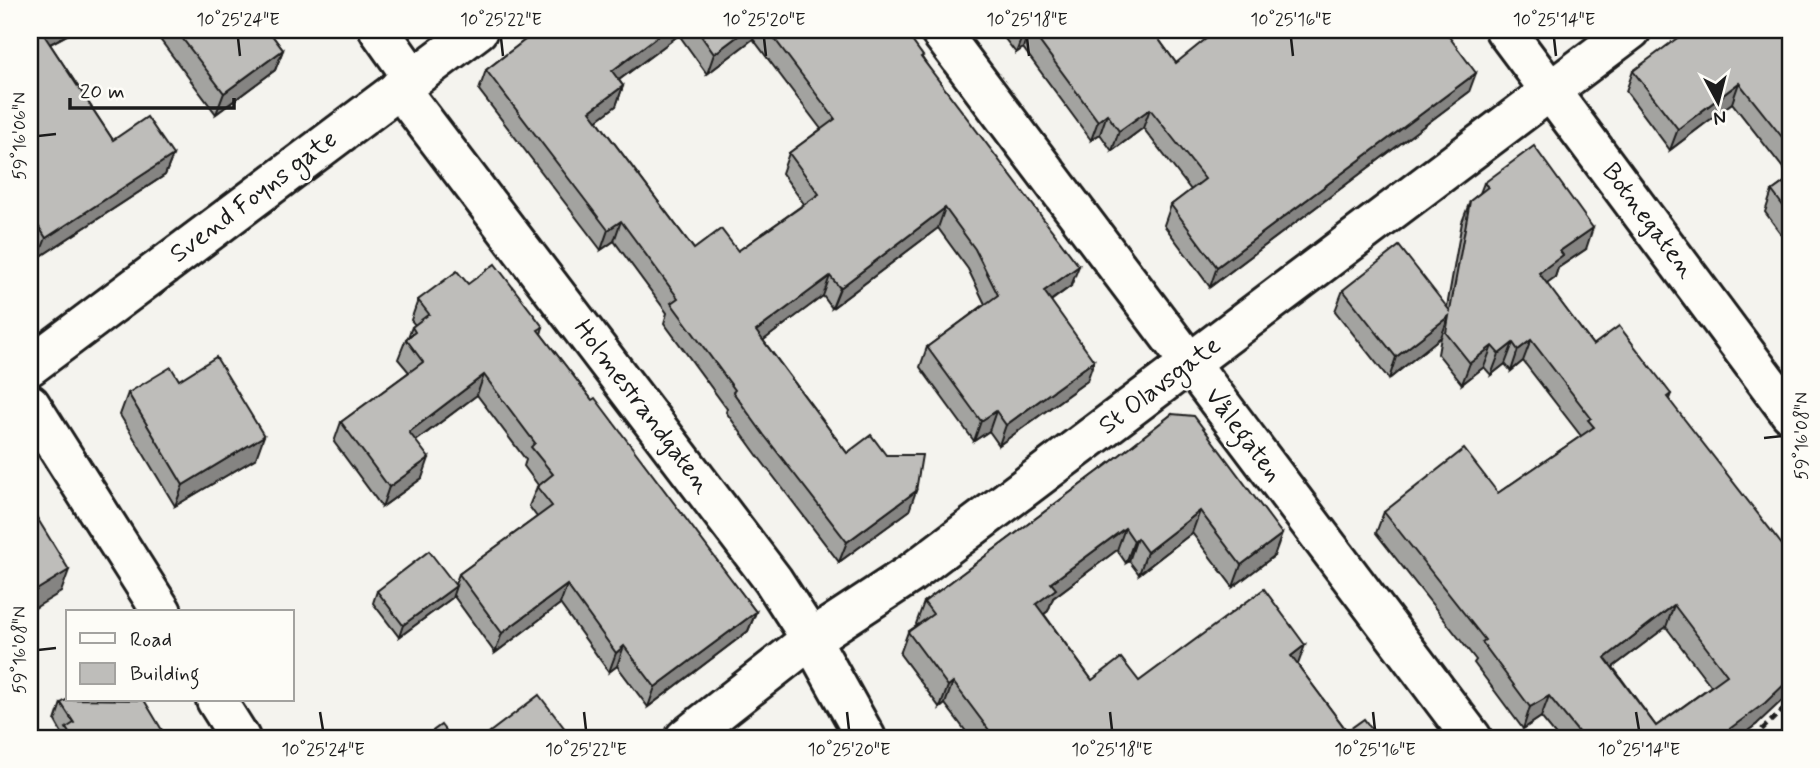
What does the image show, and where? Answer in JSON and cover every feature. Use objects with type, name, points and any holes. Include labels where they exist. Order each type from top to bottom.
[{"type":"street","name":"Holmestrandgaten","points":[[379,30],[406,83],[773,580],[811,639],[866,738]]},
{"type":"street","name":"Svend Foyns gate","points":[[30,366],[478,30]]},
{"type":"street","name":"Vålegaten","points":[[939,30],[1099,239],[1189,364],[1472,738]]},
{"type":"street","name":"Botnegaten","points":[[1505,30],[1790,413]]},
{"type":"street","name":"St Olavsgate","points":[[685,738],[811,639],[909,573],[1631,30]]},
{"type":"street","points":[[30,404],[161,610]]},
{"type":"street","points":[[217,702],[240,738]]},
{"type":"path","points":[[1753,738],[1790,703]]},
{"type":"building","points":[[30,30],[46,30],[42,32],[113,140],[147,117],[173,155],[46,238],[30,213]]},
{"type":"building","points":[[176,30],[268,30],[283,50],[224,93]]},
{"type":"building","points":[[538,30],[666,30],[612,71],[623,86],[590,111],[694,249],[721,229],[738,251],[819,194],[789,153],[835,119],[768,30],[904,30],[923,56],[921,57],[1079,266],[1044,291],[1094,361],[1006,425],[996,411],[981,421],[927,347],[998,295],[975,249],[945,208],[840,288],[830,276],[756,331],[847,453],[871,435],[886,455],[922,455],[916,491],[847,542],[733,392],[735,390],[671,303],[678,298],[621,221],[608,230],[486,70]]},
{"type":"building","points":[[697,30],[746,30],[714,54]]},
{"type":"building","points":[[1031,30],[1152,30],[1176,63],[1217,30],[1444,30],[1476,73],[1217,267],[1171,205],[1205,179],[1150,109],[1119,131],[1107,114],[1098,121]]},
{"type":"building","points":[[1688,30],[1790,30],[1790,147],[1739,83],[1678,129],[1633,71]]},
{"type":"building","points":[[1534,146],[1593,228],[1560,251],[1563,255],[1539,273],[1593,345],[1619,326],[1671,394],[1667,397],[1790,555],[1790,679],[1765,703],[1717,738],[1583,738],[1549,696],[1530,707],[1482,642],[1485,640],[1384,512],[1464,449],[1498,493],[1594,427],[1588,420],[1591,418],[1531,340],[1518,350],[1513,343],[1499,354],[1492,346],[1470,363],[1446,333],[1449,316],[1396,357],[1343,290],[1399,246],[1450,311],[1470,201],[1488,187],[1484,183]],"holes":[[[1674,605],[1727,675],[1656,726],[1605,658]]]},
{"type":"building","points":[[1790,178],[1790,215],[1772,191]]},
{"type":"building","points":[[495,264],[543,327],[538,330],[592,400],[595,398],[756,612],[655,687],[624,646],[616,653],[567,585],[502,633],[459,574],[552,506],[537,487],[553,474],[531,447],[535,443],[484,375],[409,432],[429,458],[389,487],[341,422],[423,362],[406,339],[415,332],[412,327],[429,314],[418,300],[457,271],[468,284]]},
{"type":"building","points":[[216,357],[264,436],[183,485],[128,393],[171,367],[179,380]]},
{"type":"building","points":[[1172,414],[1194,416],[1282,534],[1241,565],[1200,511],[1147,552],[1137,538],[1134,541],[1125,528],[1051,583],[1056,589],[1036,604],[1092,680],[1121,658],[1139,681],[1264,589],[1305,645],[1291,656],[1347,731],[1364,719],[1378,738],[995,738],[953,682],[948,686],[908,632],[933,614],[924,602]]},
{"type":"building","points":[[30,509],[69,570],[30,594]]},
{"type":"building","points":[[429,551],[456,586],[403,625],[377,591]]},
{"type":"building","points":[[539,695],[572,738],[482,738]]},
{"type":"building","points":[[66,700],[145,702],[165,735],[159,738],[72,738],[66,728],[74,723],[61,703]]},
{"type":"building","points":[[441,725],[451,738],[423,738]]}]
